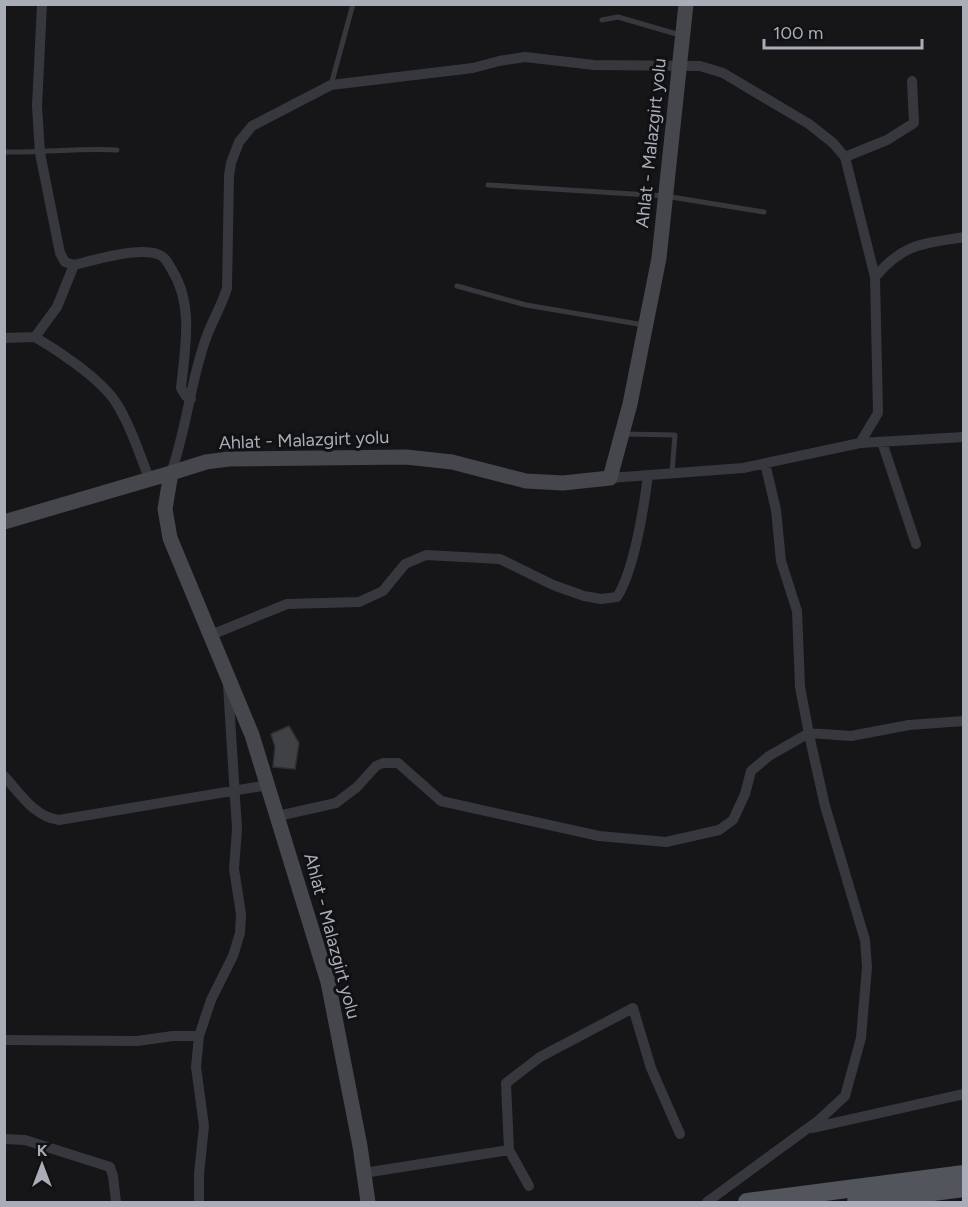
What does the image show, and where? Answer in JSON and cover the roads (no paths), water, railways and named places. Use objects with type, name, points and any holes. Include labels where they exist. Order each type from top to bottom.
[{"type":"main road","name":"Ahlat - Malazgirt yolu","points":[[368,1203],[360,1146],[328,982],[252,735],[167,525],[165,509],[171,473],[206,462],[229,459],[406,457],[452,462],[535,482],[563,483],[610,478],[623,434],[659,258],[686,4]]},
{"type":"main road","points":[[4,522],[171,473]]},
{"type":"main road","points":[[747,1203],[963,1174]]},
{"type":"main road","points":[[856,1203],[963,1188]]},
{"type":"street","points":[[42,4],[37,106],[40,153],[60,253],[66,262],[74,265],[100,258],[149,252],[166,259],[184,295],[186,331],[181,388],[191,399]]},
{"type":"street","points":[[171,473],[180,449],[203,345],[227,288],[229,177],[233,154],[252,126],[331,85],[472,68],[525,57],[594,65],[679,64],[700,66],[723,73],[809,124],[833,143],[845,157],[875,277],[878,413],[860,443]]},
{"type":"street","points":[[845,157],[886,140],[914,123],[912,81]]},
{"type":"street","points":[[875,277],[887,262],[912,246],[963,237]]},
{"type":"street","points":[[35,337],[57,307],[74,265]]},
{"type":"street","points":[[4,338],[35,337],[58,350],[109,393],[119,408],[150,478]]},
{"type":"street","points":[[610,478],[743,468],[860,443],[963,437]]},
{"type":"street","points":[[882,442],[916,544]]},
{"type":"street","points":[[707,1203],[806,1130],[845,1096],[861,1038],[867,967],[865,940],[825,806],[809,734],[800,687],[797,611],[781,561],[776,510],[765,463]]},
{"type":"street","points":[[211,635],[287,604],[359,602],[383,591],[405,564],[426,555],[500,559],[553,585],[584,596],[601,599],[617,597],[625,585],[648,475]]},
{"type":"street","points":[[199,1203],[199,1174],[204,1126],[196,1067],[199,1036],[211,1000],[233,956],[240,933],[241,914],[234,869],[237,829],[227,671]]},
{"type":"street","points":[[278,816],[336,803],[357,788],[376,766],[398,764],[441,801],[599,836],[666,842],[719,830],[733,820],[745,794],[751,771],[769,756],[809,734],[851,736],[909,724],[963,720]]},
{"type":"street","points":[[4,776],[37,813],[59,820],[268,785]]},
{"type":"street","points":[[529,1186],[509,1150],[506,1083],[540,1057],[633,1008],[651,1068],[680,1134]]},
{"type":"street","points":[[4,1040],[137,1041],[173,1036],[199,1036]]},
{"type":"street","points":[[806,1130],[963,1094]]},
{"type":"street","points":[[4,1138],[25,1140],[110,1167],[116,1203]]},
{"type":"street","points":[[364,1173],[509,1150]]},
{"type":"lane","points":[[331,85],[352,4]]},
{"type":"lane","points":[[602,20],[618,17],[682,36]]},
{"type":"lane","points":[[4,152],[117,150]]},
{"type":"lane","points":[[488,184],[665,196],[764,212]]},
{"type":"lane","points":[[457,286],[526,305],[646,325]]},
{"type":"lane","points":[[623,434],[675,435],[672,473]]}]
